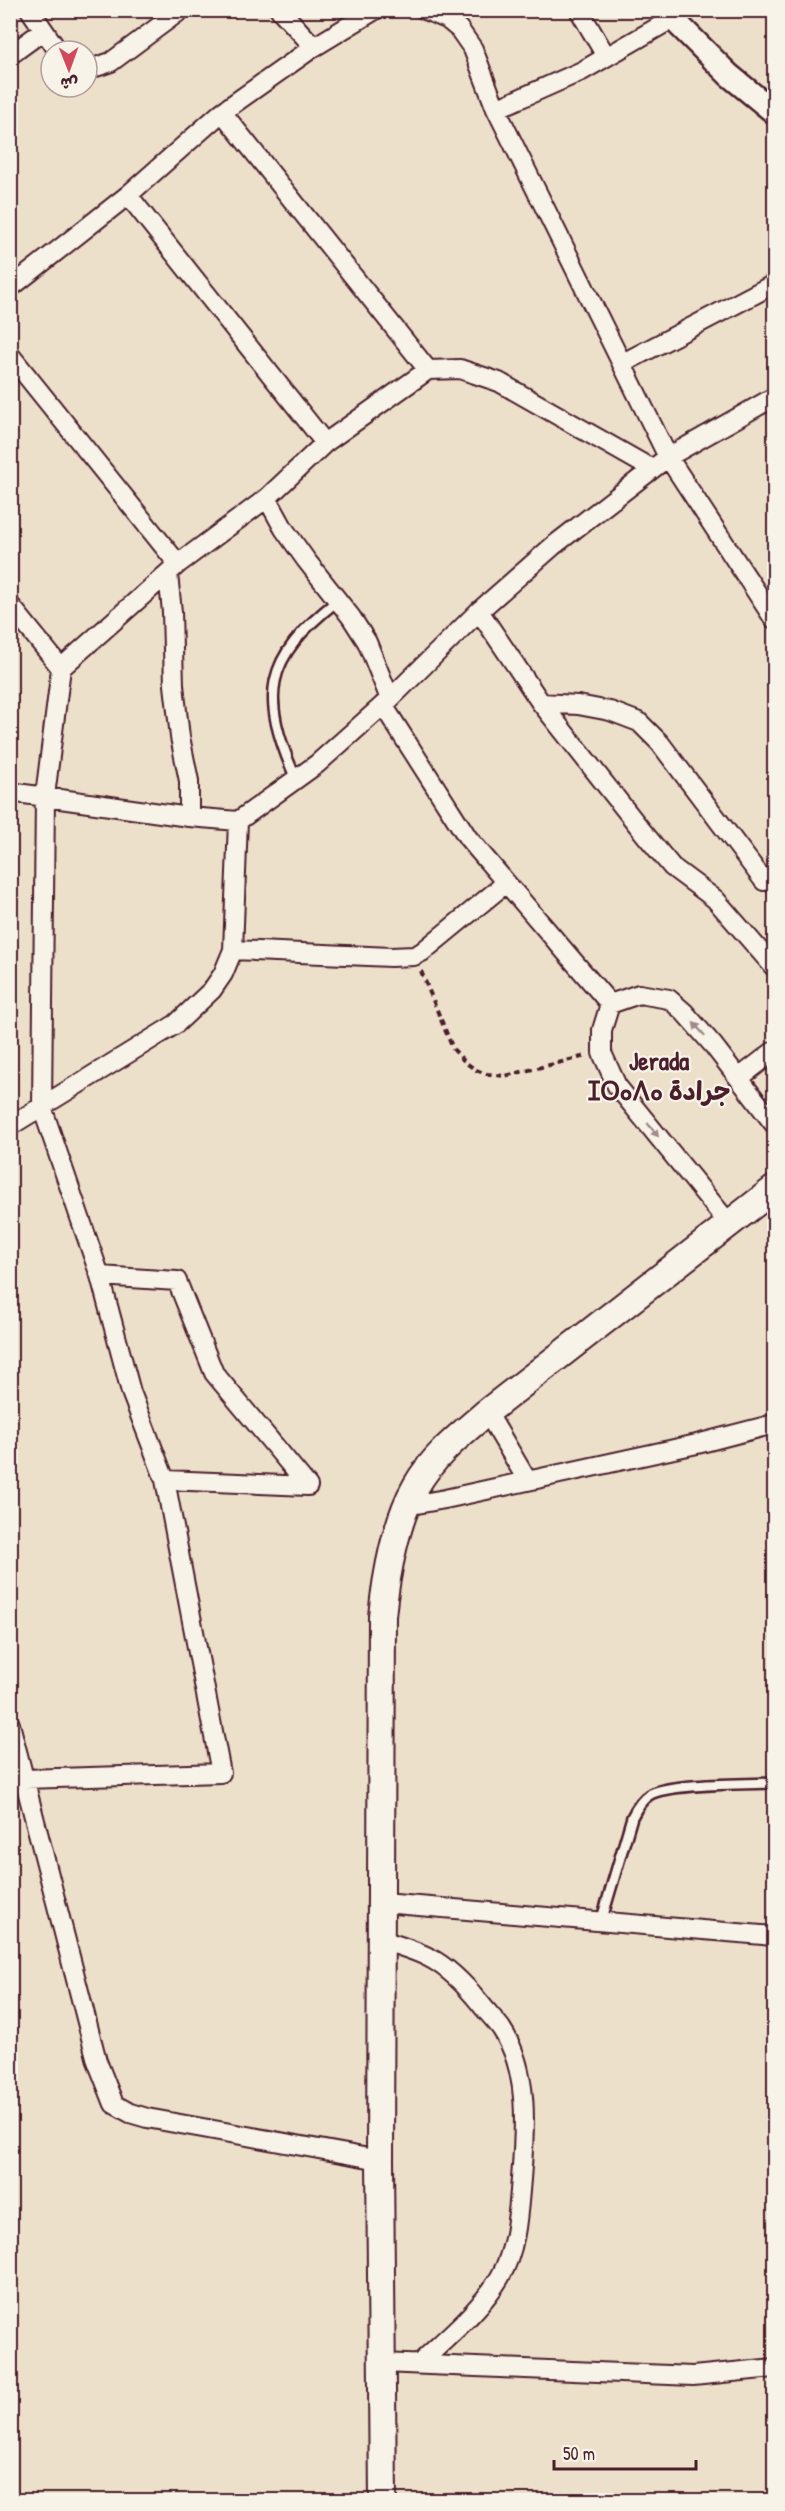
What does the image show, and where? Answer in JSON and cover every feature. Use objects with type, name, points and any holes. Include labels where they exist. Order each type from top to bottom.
[{"type":"main road","points":[[383,2500],[381,2160],[383,1940],[380,1772],[382,1616],[386,1577],[406,1506],[425,1473],[449,1445],[487,1412],[730,1225],[774,1188]]},
{"type":"street","points":[[30,10],[49,39]]},
{"type":"street","points":[[99,66],[111,62],[181,10]]},
{"type":"street","points":[[280,10],[314,47]]},
{"type":"street","points":[[10,288],[128,195],[222,112],[314,47],[375,10]]},
{"type":"street","points":[[425,10],[454,15],[459,29],[473,49],[496,109],[668,457],[774,619]]},
{"type":"street","points":[[579,10],[606,56]]},
{"type":"street","points":[[496,109],[582,71],[668,15],[729,75],[774,112]]},
{"type":"street","points":[[10,55],[43,31]]},
{"type":"street","points":[[222,112],[428,370]]},
{"type":"street","points":[[128,195],[325,443]]},
{"type":"street","points":[[623,363],[774,284]]},
{"type":"street","points":[[10,355],[173,569],[174,685],[180,737],[189,781],[189,817]]},
{"type":"street","points":[[24,1779],[221,1773],[165,1480],[131,1392],[100,1276],[42,1107],[45,796],[61,668],[173,569],[267,498],[325,443],[428,370],[460,369],[499,382],[652,469]]},
{"type":"street","points":[[10,792],[189,817],[238,821],[317,764],[387,702],[479,611],[553,546],[668,457],[774,397]]},
{"type":"street","points":[[267,498],[284,529],[367,642],[387,702],[468,838],[610,1004]]},
{"type":"street","points":[[10,605],[61,668]]},
{"type":"street","points":[[479,611],[542,703],[672,867],[715,899],[774,967]]},
{"type":"street","points":[[542,703],[578,705],[610,711],[639,722],[660,743],[764,882]]},
{"type":"street","points":[[11,1123],[42,1107],[176,1024],[212,990],[223,974],[233,950],[238,821]]},
{"type":"street","points":[[233,950],[414,956],[430,946],[506,883]]},
{"type":"street","points":[[610,1004],[639,994],[669,999],[684,1012],[774,1124]]},
{"type":"street","points":[[610,1004],[602,1030],[602,1053],[617,1086],[730,1225]]},
{"type":"street","points":[[739,1078],[774,1051]]},
{"type":"street","points":[[100,1276],[177,1281],[214,1373],[308,1486],[165,1480]]},
{"type":"street","points":[[487,1412],[527,1480]]},
{"type":"street","points":[[406,1506],[697,1444],[774,1424]]},
{"type":"street","points":[[10,1724],[87,2031],[106,2088],[114,2104],[129,2113],[147,2118],[381,2160]]},
{"type":"street","points":[[382,1904],[774,1936]]},
{"type":"street","points":[[383,1940],[431,1958],[468,1989],[502,2030],[514,2057],[522,2090],[524,2123],[522,2167],[517,2220],[510,2253],[500,2276],[481,2302],[419,2364]]},
{"type":"street","points":[[382,2363],[693,2376],[774,2368]]},
{"type":"lane","points":[[296,779],[280,742],[273,709],[272,687],[283,656],[313,620],[337,601]]},
{"type":"lane","points":[[601,1922],[632,1817],[638,1805],[649,1795],[666,1788],[774,1783]]},
{"type":"path","points":[[414,956],[453,1048],[465,1062],[476,1070],[505,1076],[602,1053]]},
{"type":"district","name":"Jerada ⵊⵔⴰⴷⴰ جرادة","points":[[659,1076]]}]
